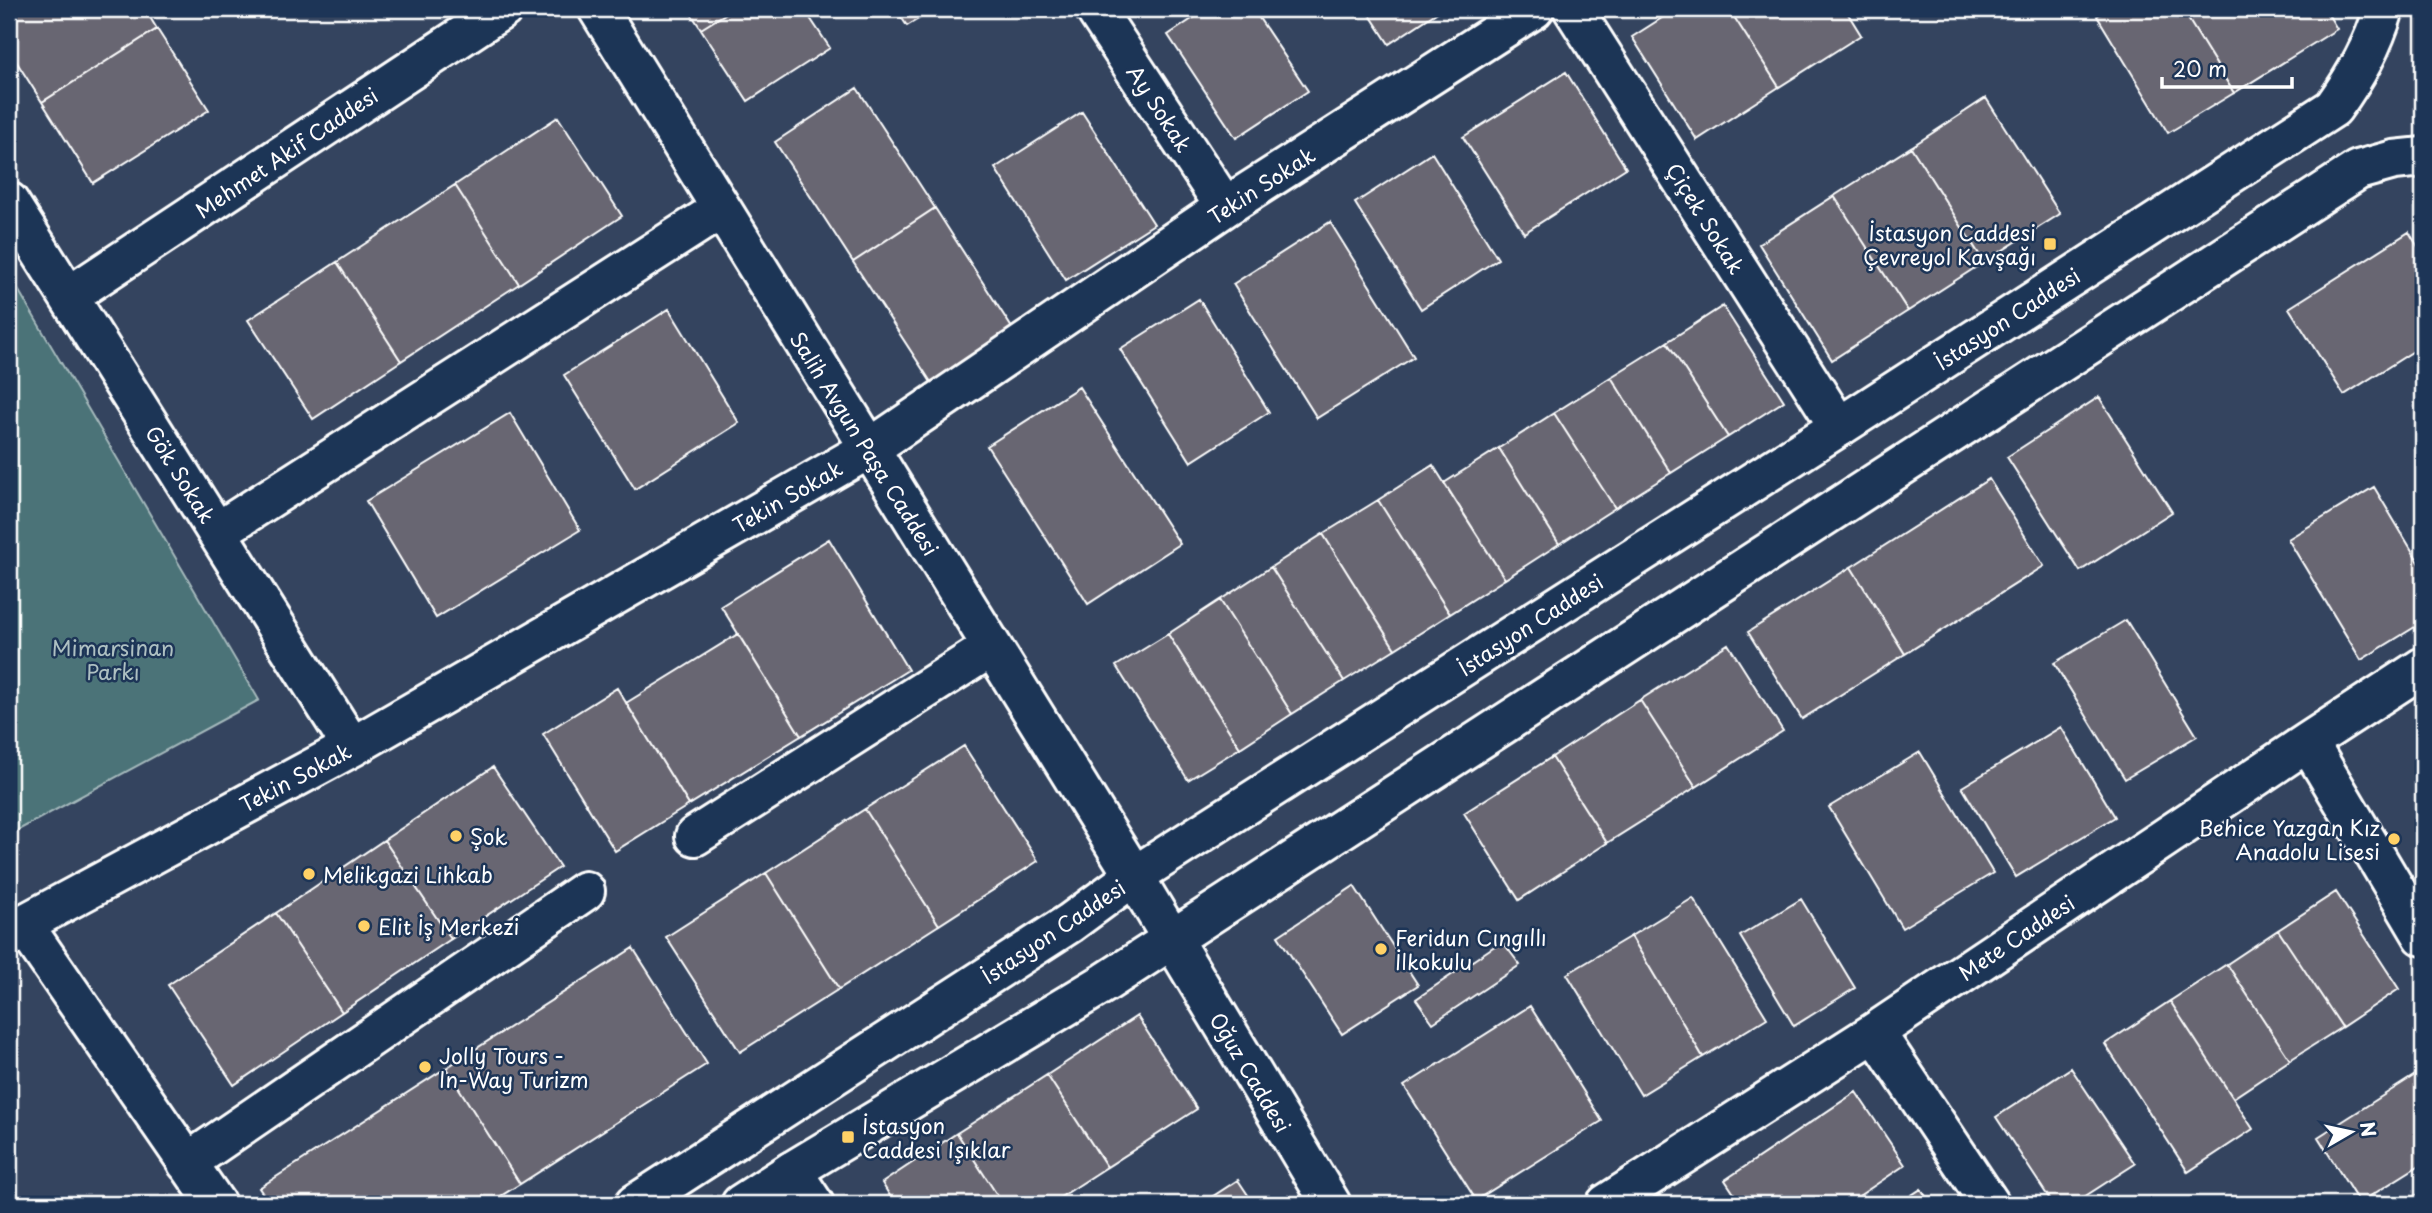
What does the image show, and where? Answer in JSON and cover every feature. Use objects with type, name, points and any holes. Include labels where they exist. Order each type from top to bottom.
[{"type":"street","name":"Mehmet Akif Caddesi","points":[[69,296],[503,9]]},
{"type":"street","name":"Salih Avgun Paşa Caddesi","points":[[598,9],[1134,876]]},
{"type":"street","name":"Ay Sokak","points":[[1096,9],[1225,207]]},
{"type":"street","name":"Tekin Sokak","points":[[16,928],[352,747],[869,449],[1225,207],[1534,9]]},
{"type":"street","name":"Çiçek Sokak","points":[[1573,9],[1839,427]]},
{"type":"street","name":"İstasyon Caddesi","points":[[635,1204],[1070,923],[1134,876],[1839,427],[2333,107],[2364,62],[2384,9]]},
{"type":"street","points":[[741,1204],[1106,982],[2358,170],[2394,160],[2423,158]]},
{"type":"street","name":"Gök Sokak","points":[[9,202],[352,747]]},
{"type":"street","points":[[217,532],[722,209]]},
{"type":"street","points":[[695,836],[992,647]]},
{"type":"street","name":"Mete Caddesi","points":[[1606,1204],[1875,1032],[2308,741],[2423,667]]},
{"type":"street","points":[[2308,741],[2423,936]]},
{"type":"street","name":"Oğuz Caddesi","points":[[1134,876],[1331,1204]]},
{"type":"street","points":[[187,1163],[585,891]]},
{"type":"street","points":[[16,928],[216,1204]]},
{"type":"street","points":[[1875,1032],[1990,1204]]},
{"type":"street","points":[[792,1171],[814,1204]]},
{"type":"green space","name":"Mimarsinan Parkı","points":[[9,274],[259,700],[9,835]]},
{"type":"building","points":[[9,9],[145,9],[157,29],[42,102],[9,50]]},
{"type":"building","points":[[688,9],[733,9],[701,29]]},
{"type":"building","points":[[733,9],[804,9],[830,48],[748,101],[701,29]]},
{"type":"building","points":[[896,9],[935,9],[907,26]]},
{"type":"building","points":[[1207,9],[1253,9],[1308,91],[1236,138],[1168,35]]},
{"type":"building","points":[[1366,9],[1442,9],[1389,44]]},
{"type":"building","points":[[1676,9],[1729,9],[1779,87],[1697,140],[1632,37]]},
{"type":"building","points":[[1729,9],[1845,9],[1861,35],[1779,87]]},
{"type":"building","points":[[2108,9],[2182,9],[2234,93],[2168,133],[2097,16]]},
{"type":"building","points":[[2182,9],[2325,9],[2337,29],[2234,93]]},
{"type":"building","points":[[157,29],[209,110],[93,183],[42,102]]},
{"type":"building","points":[[1566,72],[1626,168],[1524,233],[1463,137]]},
{"type":"building","points":[[857,88],[935,208],[853,262],[775,142]]},
{"type":"building","points":[[1986,98],[2060,214],[1984,262],[1911,147]]},
{"type":"building","points":[[1082,112],[1154,224],[1066,280],[995,168]]},
{"type":"building","points":[[558,117],[622,216],[519,284],[455,185]]},
{"type":"building","points":[[1911,147],[1984,262],[1908,311],[1834,196]]},
{"type":"building","points":[[1432,153],[1498,259],[1421,309],[1355,203]]},
{"type":"building","points":[[455,185],[519,284],[401,361],[337,262]]},
{"type":"building","points":[[1834,196],[1908,311],[1832,360],[1759,244]]},
{"type":"building","points":[[935,208],[1012,328],[931,382],[853,262]]},
{"type":"building","points":[[1330,222],[1414,357],[1317,418],[1233,284]]},
{"type":"building","points":[[2409,232],[2423,255],[2423,345],[2344,395],[2289,308]]},
{"type":"building","points":[[337,262],[401,361],[313,419],[248,320]]},
{"type":"building","points":[[1199,299],[1269,412],[1191,462],[1120,349]]},
{"type":"building","points":[[1723,306],[1784,401],[1728,437],[1667,342]]},
{"type":"building","points":[[669,309],[739,423],[635,489],[564,375]]},
{"type":"building","points":[[1667,342],[1728,437],[1671,473],[1611,377]]},
{"type":"building","points":[[1611,377],[1671,473],[1615,508],[1554,413]]},
{"type":"building","points":[[1079,387],[1180,544],[1088,604],[987,446]]},
{"type":"building","points":[[2099,397],[2172,512],[2080,571],[2007,457]]},
{"type":"building","points":[[510,413],[580,530],[436,618],[366,501]]},
{"type":"building","points":[[1554,413],[1615,508],[1559,544],[1499,448]]},
{"type":"building","points":[[1499,448],[1559,544],[1505,579],[1444,483]]},
{"type":"building","points":[[1433,465],[1505,579],[1450,614],[1378,500]]},
{"type":"building","points":[[1989,479],[2044,566],[1905,654],[1851,567]]},
{"type":"building","points":[[2374,487],[2423,569],[2423,622],[2361,660],[2288,539]]},
{"type":"building","points":[[1378,500],[1450,614],[1395,649],[1323,534]]},
{"type":"building","points":[[1323,534],[1395,649],[1344,681],[1271,567]]},
{"type":"building","points":[[829,539],[908,670],[801,736],[721,606]]},
{"type":"building","points":[[1271,567],[1344,681],[1292,714],[1220,600]]},
{"type":"building","points":[[1851,567],[1905,654],[1802,719],[1748,632]]},
{"type":"building","points":[[1220,600],[1292,714],[1240,748],[1168,634]]},
{"type":"building","points":[[2126,620],[2197,736],[2125,779],[2054,663]]},
{"type":"building","points":[[738,634],[801,736],[689,805],[626,703]]},
{"type":"building","points":[[1168,634],[1240,748],[1188,780],[1116,666]]},
{"type":"building","points":[[1728,644],[1783,731],[1696,787],[1640,700]]},
{"type":"building","points":[[617,688],[689,805],[615,851],[543,734]]},
{"type":"building","points":[[1640,700],[1696,787],[1607,843],[1552,757]]},
{"type":"building","points":[[2061,727],[2115,817],[2016,877],[1962,787]]},
{"type":"building","points":[[964,746],[1038,861],[939,925],[865,809]]},
{"type":"building","points":[[1920,752],[1993,873],[1902,928],[1829,807]]},
{"type":"building","points":[[1552,757],[1607,843],[1519,900],[1464,813]]},
{"type":"building","points":[[493,767],[560,867],[451,939],[384,840]]},
{"type":"building","points":[[865,809],[939,925],[839,989],[766,873]]},
{"type":"building","name":"Elit İş Merkezi","points":[[384,840],[451,939],[342,1012],[276,913]]},
{"type":"building","points":[[766,873],[839,989],[740,1052],[666,937]]},
{"type":"building","points":[[1354,886],[1418,985],[1342,1034],[1278,936]]},
{"type":"building","points":[[2336,892],[2399,989],[2342,1027],[2278,930]]},
{"type":"building","points":[[1693,898],[1767,1018],[1703,1057],[1631,936]]},
{"type":"building","points":[[1801,899],[1855,988],[1794,1026],[1740,936]]},
{"type":"building","points":[[276,913],[342,1012],[234,1085],[168,985]]},
{"type":"building","points":[[2278,930],[2342,1027],[2290,1060],[2227,964]]},
{"type":"building","points":[[1631,936],[1703,1057],[1641,1095],[1567,974]]},
{"type":"building","points":[[1502,941],[1520,965],[1433,1023],[1416,999]]},
{"type":"building","points":[[633,948],[707,1064],[520,1184],[446,1068]]},
{"type":"building","points":[[2227,964],[2290,1060],[2233,1098],[2170,1001]]},
{"type":"building","points":[[2170,1001],[2253,1129],[2188,1172],[2105,1044]]},
{"type":"building","points":[[1530,1006],[1602,1121],[1476,1200],[1404,1086]]},
{"type":"building","points":[[1137,1016],[1197,1109],[1107,1167],[1047,1075]]},
{"type":"building","points":[[446,1068],[520,1184],[488,1204],[270,1204],[259,1188]]},
{"type":"building","points":[[2071,1068],[2135,1164],[2073,1204],[2053,1204],[1996,1117]]},
{"type":"building","points":[[2423,1070],[2423,1163],[2359,1203],[2318,1137]]},
{"type":"building","points":[[1047,1075],[1107,1167],[1050,1204],[1003,1204],[957,1133]]},
{"type":"building","points":[[1856,1092],[1905,1165],[1847,1204],[1741,1204],[1725,1180]]},
{"type":"building","points":[[957,1133],[1003,1204],[895,1204],[882,1183]]},
{"type":"building","points":[[1238,1180],[1254,1204],[1201,1204]]},
{"type":"building","points":[[1921,1189],[1931,1204],[1898,1204]]},
{"type":"building","points":[[2423,1191],[2423,1204],[2402,1204]]},
{"type":"place","name":"İstasyon Caddesi Çevreyol Kavşağı","points":[[2050,244]]},
{"type":"place","name":"Şok","points":[[456,836]]},
{"type":"place","name":"Behice Yazgan Kız Anadolu Lisesi","points":[[2394,839]]},
{"type":"place","name":"Melikgazi Lihkab","points":[[309,874]]},
{"type":"place","name":"Elit İş Merkezi","points":[[364,926]]},
{"type":"place","name":"Feridun Cıngıllı İlkokulu","points":[[1381,949]]},
{"type":"place","name":"Jolly Tours - In-Way Turizm","points":[[425,1067]]},
{"type":"place","name":"İstasyon Caddesi Işıklar","points":[[848,1137]]}]
